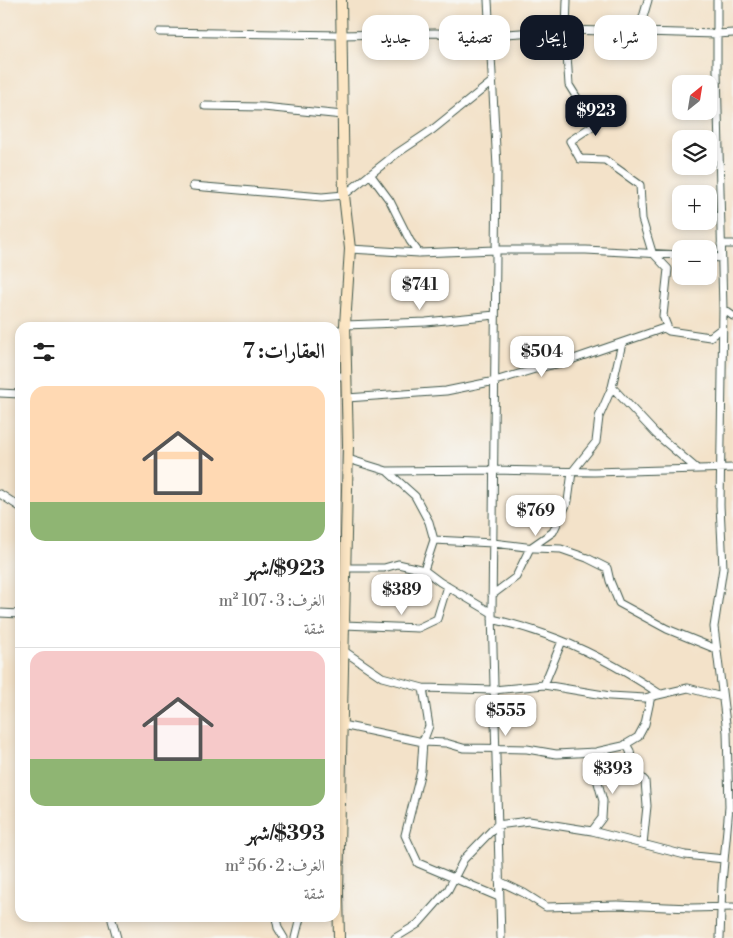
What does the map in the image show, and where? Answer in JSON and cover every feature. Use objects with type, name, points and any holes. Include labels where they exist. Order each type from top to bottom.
[{"type":"main road","points":[[340,681],[344,651],[341,619],[346,568],[348,459],[346,376],[342,328],[350,249],[344,195],[341,0]]},
{"type":"main road","points":[[340,700],[342,725],[340,752]]},
{"type":"main road","points":[[338,922],[338,938]]},
{"type":"street","points":[[488,0],[489,15]]},
{"type":"street","points":[[566,15],[567,0]]},
{"type":"street","points":[[645,15],[648,0]]},
{"type":"street","points":[[717,0],[723,309],[720,505],[724,568],[714,627],[722,697],[730,740],[729,807],[720,938]]},
{"type":"street","points":[[159,32],[342,35],[439,33]]},
{"type":"street","points":[[657,32],[733,33]]},
{"type":"street","points":[[491,60],[497,167],[492,616],[501,938]]},
{"type":"street","points":[[567,60],[569,85],[594,126],[570,141],[580,159],[605,160],[640,185],[642,219],[652,252],[668,269],[663,316],[669,331]]},
{"type":"street","points":[[193,186],[322,198],[344,195],[396,154],[432,130],[492,81]]},
{"type":"street","points":[[205,106],[263,107],[343,115]]},
{"type":"street","points":[[370,174],[390,201],[410,241],[419,253]]},
{"type":"street","points":[[721,244],[733,244]]},
{"type":"street","points":[[350,249],[419,253],[496,250],[586,250],[672,254]]},
{"type":"street","points":[[717,258],[721,258]]},
{"type":"street","points":[[723,309],[733,316]]},
{"type":"street","points":[[342,328],[496,315]]},
{"type":"street","points":[[347,398],[446,391],[495,381],[564,362],[664,328],[669,331],[710,337],[722,328]]},
{"type":"street","points":[[492,595],[516,577],[530,548],[553,532],[568,501],[572,472],[596,442],[599,417],[612,388],[622,343]]},
{"type":"street","points":[[340,376],[346,376]]},
{"type":"street","points":[[612,388],[656,434],[697,469]]},
{"type":"street","points":[[0,393],[15,394]]},
{"type":"street","points":[[348,459],[387,471],[494,470],[572,472],[733,468]]},
{"type":"street","points":[[387,471],[415,496],[429,522],[434,540],[424,570]]},
{"type":"street","points":[[0,494],[15,504]]},
{"type":"street","points":[[434,540],[561,549],[587,558],[607,568],[610,581],[620,603],[666,629],[716,650]]},
{"type":"street","points":[[346,568],[384,568],[398,564],[424,570],[492,616],[562,641],[630,674],[660,694]]},
{"type":"street","points":[[341,619],[418,628],[437,619],[447,586]]},
{"type":"street","points":[[0,613],[15,614]]},
{"type":"street","points":[[544,685],[562,641]]},
{"type":"street","points":[[344,651],[382,677],[423,688],[494,690],[544,685],[610,696],[645,698],[688,688],[722,697]]},
{"type":"street","points":[[423,688],[429,726],[423,742],[420,771],[405,835],[418,863],[499,897]]},
{"type":"street","points":[[342,725],[423,742],[446,743],[463,748],[496,747],[527,749],[556,754],[590,753],[626,744],[638,737],[645,724],[651,696]]},
{"type":"street","points":[[626,744],[630,751],[633,769],[644,781],[647,806],[643,844]]},
{"type":"street","points":[[590,753],[603,801],[602,818],[592,831]]},
{"type":"street","points":[[395,938],[418,924],[448,890],[464,859],[497,825],[529,821],[592,831],[685,855],[724,859]]},
{"type":"street","points":[[499,881],[524,893],[546,907],[617,905],[691,908],[733,907]]},
{"type":"street","points":[[113,922],[118,938]]},
{"type":"street","points":[[277,922],[284,938]]},
{"type":"street","points":[[295,938],[299,922]]}]
